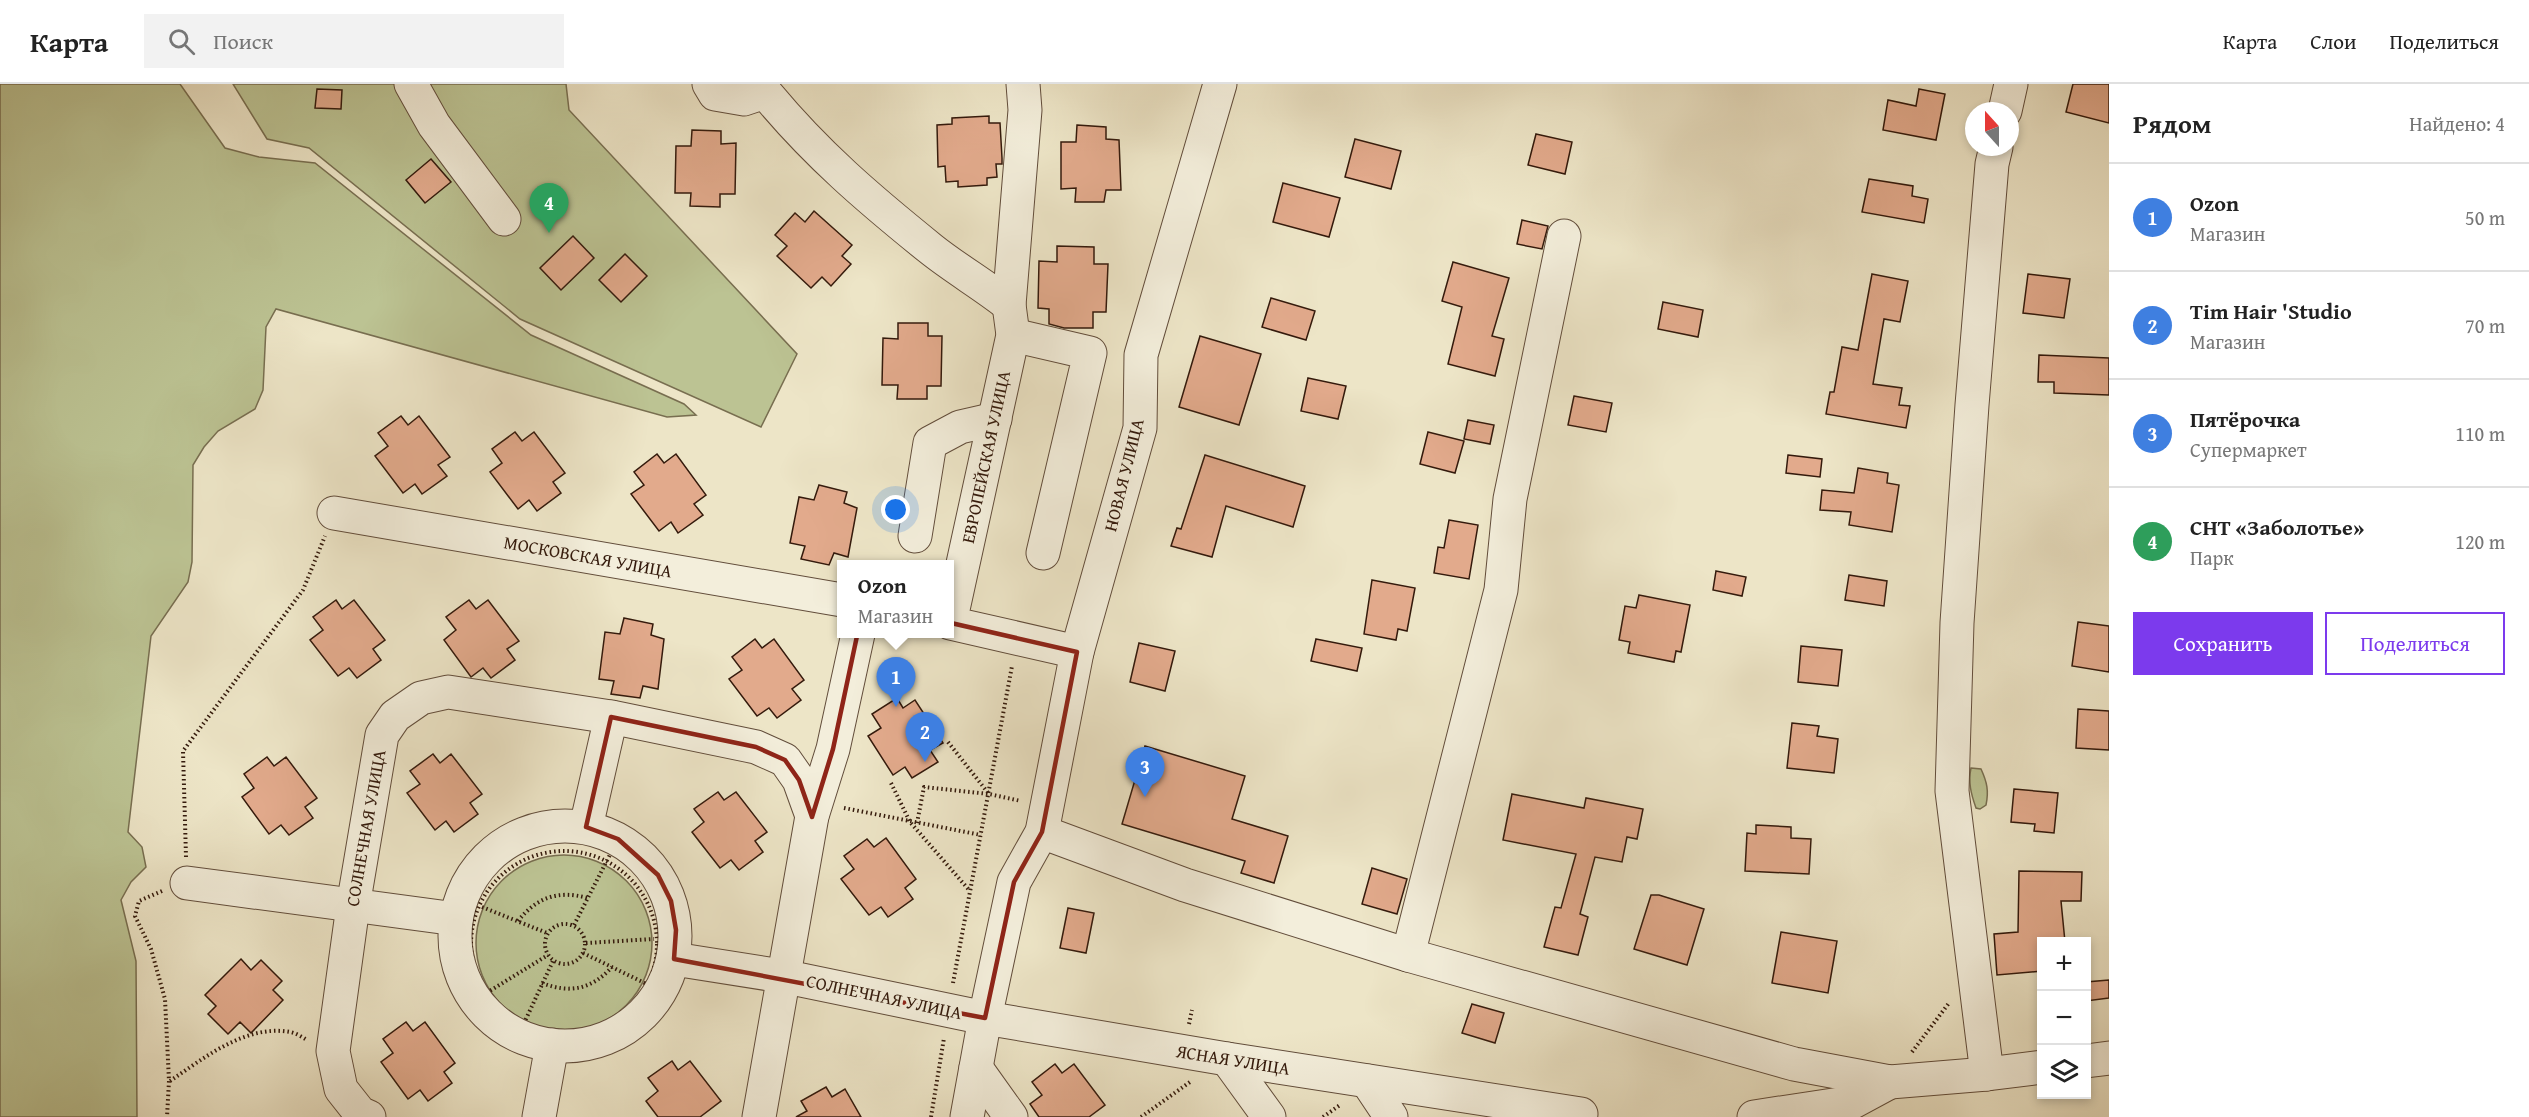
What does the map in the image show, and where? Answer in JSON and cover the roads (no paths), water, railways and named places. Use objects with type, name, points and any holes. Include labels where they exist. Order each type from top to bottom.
[{"type":"street","points":[[411,84],[434,125],[504,219]]},
{"type":"street","points":[[710,84],[715,94],[744,99],[764,88],[812,147],[853,186],[933,251],[1011,320],[1090,353],[1043,553]]},
{"type":"street","name":"ЕВРОПЕЙСКАЯ УЛИЦА","points":[[954,604],[995,419],[1011,320],[1025,110],[1023,84]]},
{"type":"street","name":"НОВАЯ УЛИЦА","points":[[986,1018],[1014,882],[1044,821],[1077,652],[1140,428],[1141,355],[1220,84]]},
{"type":"street","points":[[2007,102],[2011,84]]},
{"type":"street","points":[[1987,1074],[1952,790],[1957,622],[1972,405],[1994,156]]},
{"type":"street","points":[[1408,955],[1501,590],[1510,499],[1564,236]]},
{"type":"street","points":[[915,536],[930,443],[960,427],[995,419]]},
{"type":"street","name":"МОСКОВСКАЯ УЛИЦА","points":[[334,513],[837,599]]},
{"type":"street","name":"ЕВРОПЕЙСКАЯ УЛИЦА","points":[[954,623],[1077,652]]},
{"type":"street","name":"СОЛНЕЧНАЯ УЛИЦА","points":[[759,1117],[782,976],[815,807],[833,749],[857,638]]},
{"type":"street","name":"СОЛНЕЧНАЯ УЛИЦА","points":[[369,1117],[360,1113],[341,1089],[333,1051],[352,906],[382,735],[395,716],[421,698],[448,692],[611,717],[756,747],[785,760],[815,807]]},
{"type":"street","points":[[586,827],[611,717]]},
{"type":"street","points":[[1044,821],[1185,885],[1408,955],[1794,1064],[1890,1082],[2037,1068]]},
{"type":"street","points":[[556,825],[586,827],[613,850],[638,853],[658,875],[671,901],[669,945],[648,1009],[626,1028],[601,1040],[573,1046],[552,1045],[494,1021],[480,996],[462,975],[455,947],[466,908],[464,891],[480,866],[501,846],[527,832],[556,825]]},
{"type":"street","points":[[187,883],[352,906],[466,908]]},
{"type":"street","name":"СОЛНЕЧНАЯ УЛИЦА","points":[[669,945],[782,976],[986,1018]]},
{"type":"street","points":[[967,1117],[986,1018]]},
{"type":"street","name":"ЯСНАЯ УЛИЦА","points":[[986,1018],[1586,1116]]},
{"type":"street","points":[[539,1117],[552,1045]]},
{"type":"street","points":[[2091,1060],[2109,1058]]},
{"type":"street","points":[[1227,1059],[1269,1117]]},
{"type":"street","points":[[976,1068],[1011,1117]]},
{"type":"street","points":[[1366,1081],[1391,1117]]},
{"type":"street","points":[[1754,1117],[1854,1110],[1890,1082]]},
{"type":"place","name":"СНТ «Заболотье»","points":[[549,233]]},
{"type":"place","name":"Ozon","points":[[896,707]]},
{"type":"place","name":"Tim Hair 'Studio","points":[[925,762]]},
{"type":"place","name":"Пятёрочка","points":[[1145,797]]}]
